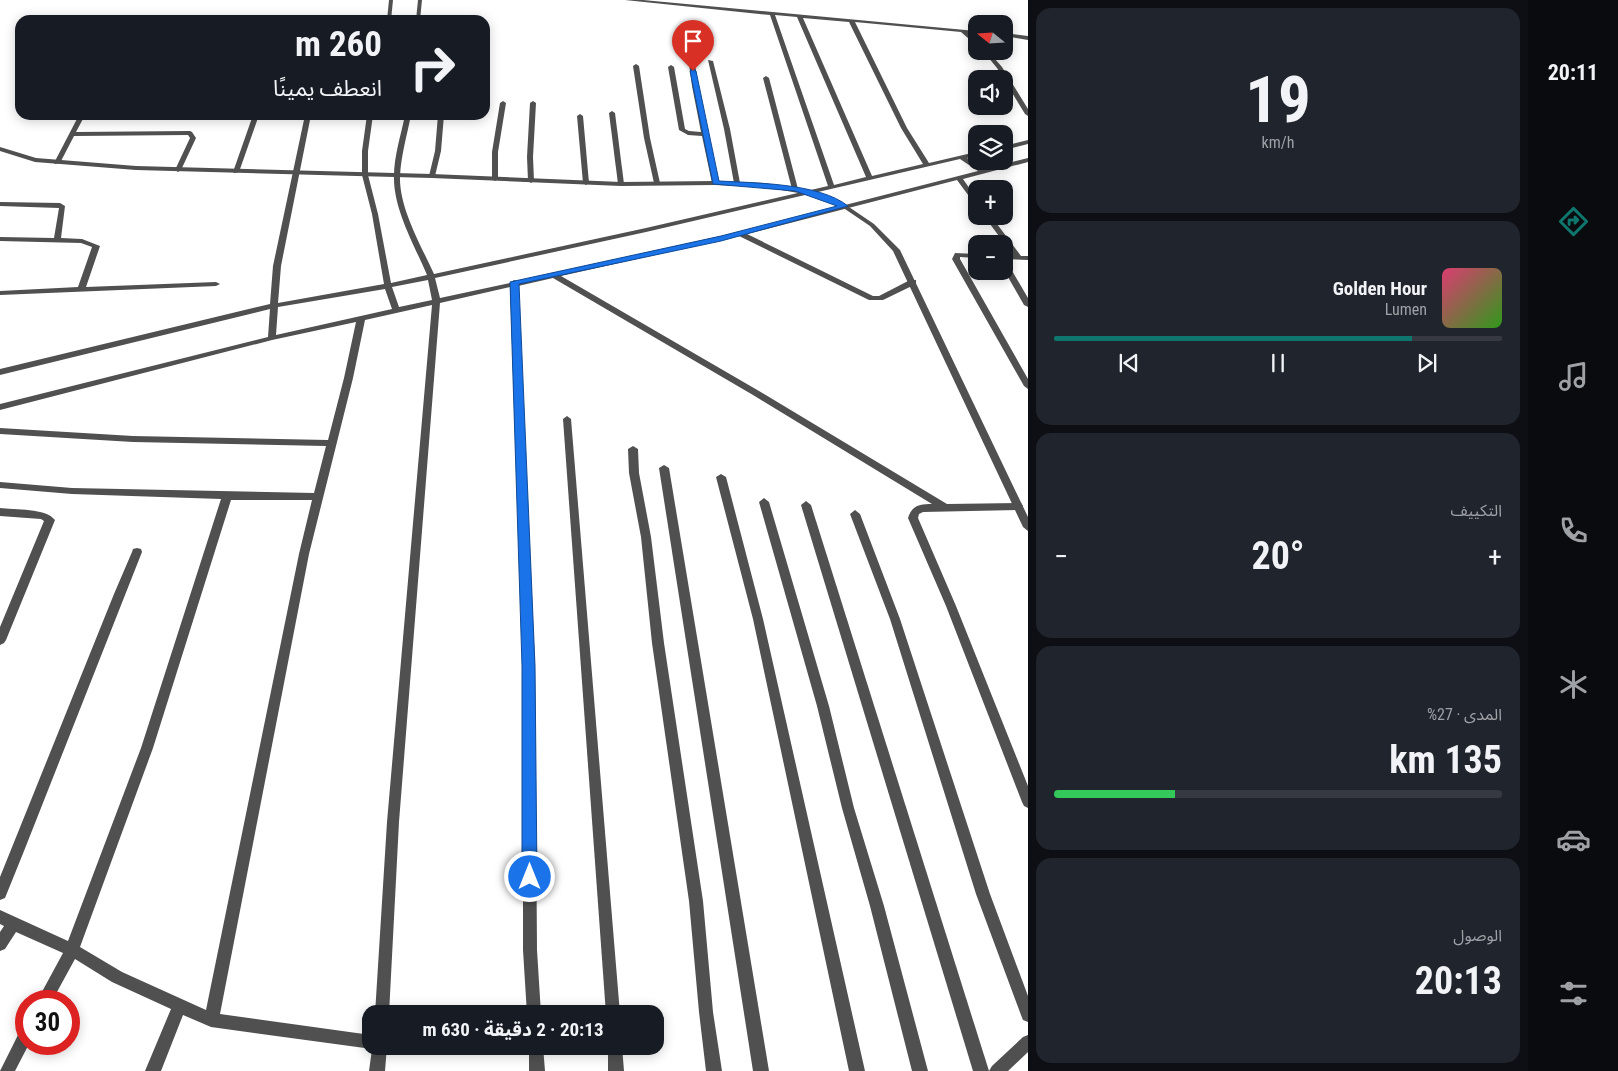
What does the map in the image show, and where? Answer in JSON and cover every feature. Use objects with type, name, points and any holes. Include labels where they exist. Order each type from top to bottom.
[{"type":"street","points":[[390,15],[391,0]]},
{"type":"street","points":[[418,15],[420,0]]},
{"type":"street","points":[[627,0],[968,31]]},
{"type":"street","points":[[772,13],[832,187]]},
{"type":"street","points":[[799,15],[870,179]]},
{"type":"street","points":[[851,20],[904,128],[927,165]]},
{"type":"street","points":[[964,31],[968,35]]},
{"type":"street","points":[[1013,36],[1028,38]]},
{"type":"street","points":[[691,56],[704,134],[715,182]]},
{"type":"street","points":[[992,60],[1028,114]]},
{"type":"street","points":[[710,61],[725,120],[737,183]]},
{"type":"street","points":[[636,66],[647,138],[657,184]]},
{"type":"street","points":[[671,67],[682,130],[688,133],[704,134]]},
{"type":"street","points":[[766,78],[795,189]]},
{"type":"street","points":[[495,179],[495,152],[503,103]]},
{"type":"street","points":[[531,181],[530,157],[533,103]]},
{"type":"street","points":[[612,113],[621,184]]},
{"type":"street","points":[[580,116],[586,183]]},
{"type":"street","points":[[57,163],[80,120]]},
{"type":"street","points":[[236,172],[254,120]]},
{"type":"street","points":[[272,338],[273,306],[278,266],[307,120]]},
{"type":"street","points":[[369,120],[365,151],[365,175],[375,214],[388,286],[396,310]]},
{"type":"street","points":[[383,1005],[393,822],[436,300],[431,275],[408,224],[398,191],[396,176],[407,120]]},
{"type":"street","points":[[432,176],[438,151],[441,120]]},
{"type":"street","points":[[73,134],[190,134],[194,138],[178,170]]},
{"type":"street","points":[[1013,146],[1028,142]]},
{"type":"street","points":[[0,149],[22,157],[57,163],[178,170],[432,176],[621,184],[715,182],[795,189],[812,193],[844,206],[872,225],[896,250],[913,282],[1028,527]]},
{"type":"street","points":[[0,372],[273,306],[388,286],[431,275],[812,193],[968,156]]},
{"type":"street","points":[[961,157],[982,172]]},
{"type":"street","points":[[0,407],[272,338],[514,282],[740,234],[1028,160]]},
{"type":"street","points":[[958,177],[968,191]]},
{"type":"street","points":[[0,204],[60,205],[63,207],[57,241]]},
{"type":"street","points":[[994,225],[1018,257]]},
{"type":"street","points":[[740,234],[872,298],[880,298],[913,282]]},
{"type":"street","points":[[0,239],[82,242],[96,246],[80,290]]},
{"type":"street","points":[[968,256],[958,255],[956,259],[1028,386]]},
{"type":"street","points":[[1013,257],[1028,258]]},
{"type":"street","points":[[554,274],[943,506]]},
{"type":"street","points":[[1013,279],[1028,305]]},
{"type":"street","points":[[514,282],[529,666],[530,950],[533,1005]]},
{"type":"street","points":[[0,293],[216,284]]},
{"type":"street","points":[[211,1020],[316,497],[332,443],[354,355],[361,318]]},
{"type":"street","points":[[567,419],[611,1005]]},
{"type":"street","points":[[0,431],[133,439],[332,443]]},
{"type":"street","points":[[633,449],[634,473],[646,537],[658,643],[696,901],[706,1012],[714,1071]]},
{"type":"street","points":[[664,468],[761,1071]]},
{"type":"street","points":[[721,477],[758,619],[857,1071]]},
{"type":"street","points":[[0,485],[72,491],[316,497]]},
{"type":"street","points":[[50,990],[72,950],[147,748],[227,496]]},
{"type":"street","points":[[764,502],[823,706],[848,808],[877,906],[920,1071]]},
{"type":"street","points":[[806,505],[981,1071]]},
{"type":"street","points":[[1018,506],[943,506],[921,508],[915,512],[913,518],[951,606],[1028,802]]},
{"type":"street","points":[[0,512],[43,516],[50,520],[0,640]]},
{"type":"street","points":[[855,514],[895,619],[983,894],[1028,1015]]},
{"type":"street","points":[[0,893],[35,812],[98,644],[137,552]]},
{"type":"street","points":[[0,944],[7,920],[72,950],[117,977],[211,1020],[362,1041]]},
{"type":"street","points":[[153,1071],[179,1007]]},
{"type":"street","points":[[997,1071],[1028,1042]]},
{"type":"street","points":[[7,1071],[15,1055]]},
{"type":"street","points":[[377,1071],[379,1055]]},
{"type":"street","points":[[536,1055],[537,1071]]},
{"type":"street","points":[[615,1055],[616,1071]]},
{"type":"route","points":[[530,877],[529,666],[514,282],[627,260],[740,234],[844,206],[812,193],[795,189],[715,182],[693,71]]}]
